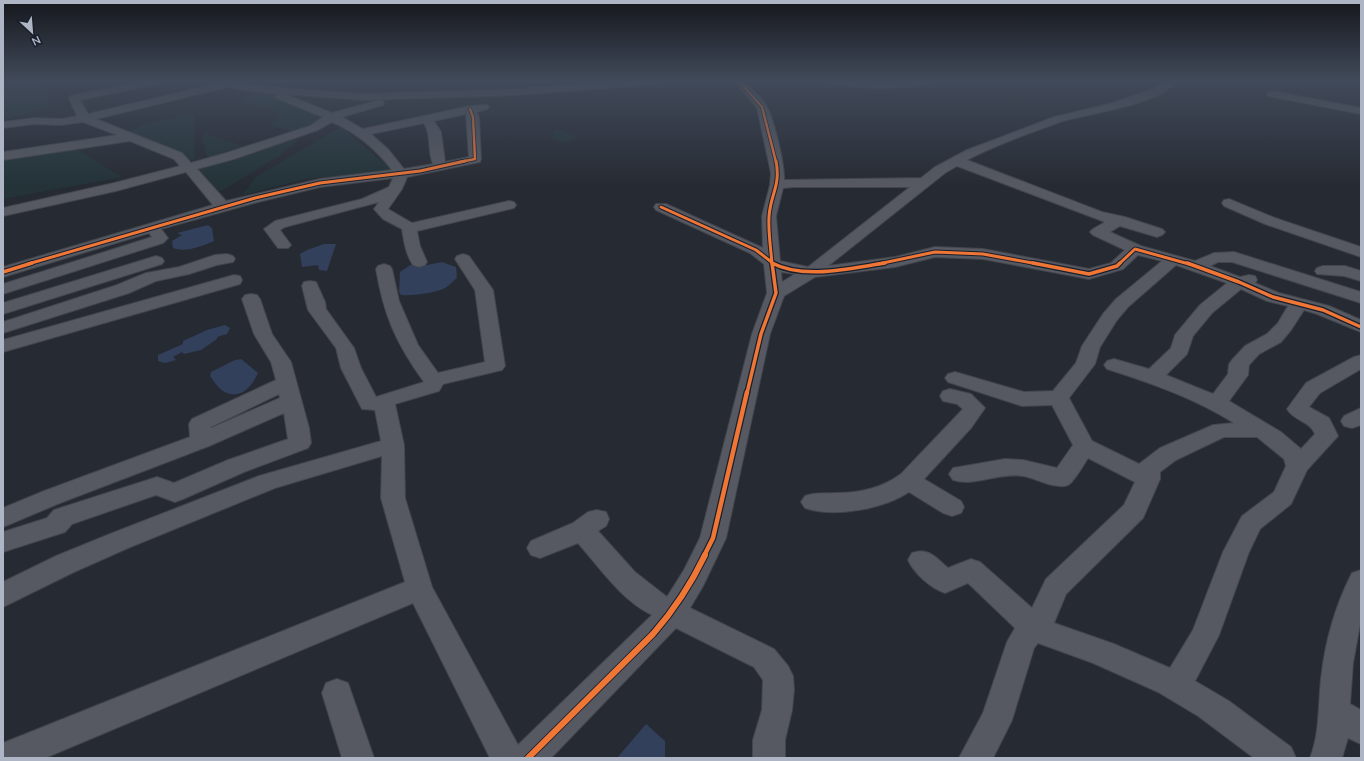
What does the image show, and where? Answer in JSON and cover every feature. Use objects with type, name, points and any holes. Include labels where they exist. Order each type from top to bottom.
[{"type":"street","points":[[3,125],[34,121],[61,122],[73,117]]},
{"type":"street","points":[[87,117],[102,126],[174,154],[197,176],[213,197],[224,206]]},
{"type":"street","points":[[3,212],[116,187],[188,167],[292,136],[314,128],[330,117]]},
{"type":"street","points":[[332,117],[361,133],[379,146],[401,174]]},
{"type":"street","points":[[417,117],[435,132],[437,158],[442,167]]},
{"type":"street","points":[[361,133],[423,121],[436,117]]},
{"type":"street","points":[[3,272],[224,206],[320,183],[401,174],[442,167],[475,159],[473,117]]},
{"type":"street","points":[[528,758],[653,634],[672,612],[694,578],[713,538],[761,334],[770,313],[776,293],[772,270],[773,264],[769,216],[777,185],[777,164],[765,117]]},
{"type":"street","points":[[776,293],[811,272],[940,170],[983,148],[1058,119],[1069,117]]},
{"type":"street","points":[[102,126],[119,122]]},
{"type":"street","points":[[3,156],[130,138]]},
{"type":"street","points":[[957,161],[1097,215],[1120,220],[1157,232]]},
{"type":"street","points":[[401,174],[395,188],[381,210],[387,217],[400,221],[409,228],[412,246],[419,262]]},
{"type":"street","points":[[777,185],[794,183],[924,182]]},
{"type":"street","points":[[282,245],[272,229],[280,224],[367,202],[395,188]]},
{"type":"street","points":[[1229,203],[1270,221],[1361,252]]},
{"type":"street","points":[[409,228],[510,205]]},
{"type":"street","points":[[661,207],[756,250],[773,264],[786,269],[811,272],[846,270],[895,262],[935,252],[983,254],[1088,274],[1117,266],[1135,249]]},
{"type":"street","points":[[1120,220],[1098,232],[1135,249],[1174,259],[1239,282],[1273,297],[1298,305],[1328,306],[1361,327]]},
{"type":"street","points":[[3,289],[158,240],[160,238],[152,227]]},
{"type":"street","points":[[1197,267],[1211,258],[1219,256],[1234,258],[1266,267],[1318,276],[1361,298]]},
{"type":"street","points":[[1318,276],[1339,258]]},
{"type":"street","points":[[3,328],[123,289],[152,277],[182,272],[216,260],[227,259]]},
{"type":"street","points":[[435,380],[495,366],[484,290],[481,283],[470,271],[463,259]]},
{"type":"street","points":[[1059,398],[1085,364],[1090,346],[1101,333],[1109,318],[1122,303],[1174,259]]},
{"type":"street","points":[[3,309],[156,261]]},
{"type":"street","points":[[1153,376],[1180,350],[1184,335],[1206,309],[1239,282],[1259,278],[1266,267]]},
{"type":"street","points":[[384,269],[390,301],[409,346],[431,377],[435,380]]},
{"type":"street","points":[[1318,276],[1345,271],[1361,276]]},
{"type":"street","points":[[3,346],[234,280]]},
{"type":"street","points":[[310,286],[316,302],[317,310],[324,317],[345,348],[351,368],[369,404],[384,401],[432,386],[435,380]]},
{"type":"street","points":[[3,542],[56,525],[63,517],[157,486],[175,493],[236,466],[300,443],[281,362],[264,334],[251,300]]},
{"type":"street","points":[[1217,403],[1238,375],[1239,364],[1252,350],[1274,338],[1285,326],[1298,305]]},
{"type":"street","points":[[1114,365],[1153,376],[1217,403],[1272,437],[1294,455],[1297,466]]},
{"type":"street","points":[[1175,686],[1189,665],[1205,635],[1236,552],[1251,523],[1283,498],[1297,466],[1327,436],[1321,423],[1297,409],[1313,388],[1357,368]]},
{"type":"street","points":[[813,502],[834,503],[880,496],[908,480],[942,444],[968,421],[975,408],[953,387],[1004,392],[1022,399],[1059,398]]},
{"type":"street","points":[[3,518],[52,497],[201,442],[289,392]]},
{"type":"street","points":[[1059,398],[1084,446],[1148,479]]},
{"type":"street","points":[[384,401],[393,445],[393,498],[401,528],[418,577],[419,588],[507,758]]},
{"type":"street","points":[[975,758],[996,720],[1021,642],[1027,634],[1037,630],[1055,587],[1134,511],[1148,479],[1148,469],[1168,454],[1221,430],[1262,430]]},
{"type":"street","points":[[3,595],[65,564],[253,487],[393,445]]},
{"type":"street","points":[[961,474],[1005,467],[1023,468],[1062,478],[1084,446]]},
{"type":"street","points":[[908,480],[952,506]]},
{"type":"street","points":[[540,548],[589,525],[626,580],[653,604],[764,658],[778,676],[779,690],[777,710],[768,740],[769,758]]},
{"type":"street","points":[[921,560],[945,582],[971,570],[1037,630],[1093,648],[1175,686],[1208,705],[1280,758]]},
{"type":"street","points":[[1326,758],[1334,730],[1339,655],[1344,629],[1361,581]]},
{"type":"street","points":[[6,758],[294,641],[419,588]]},
{"type":"street","points":[[337,693],[358,758]]},
{"type":"street","points":[[1335,712],[1361,728]]},
{"type":"shaded area","points":[[3,117],[16,117],[3,120]]},
{"type":"shaded area","points":[[182,117],[194,117],[194,161],[128,133],[141,125]]},
{"type":"shaded area","points":[[279,117],[320,117],[323,118],[295,132],[271,126]]},
{"type":"shaded area","points":[[341,127],[395,172],[305,179],[242,195],[256,177]]},
{"type":"shaded area","points":[[558,130],[578,137],[565,142],[553,140],[553,132]]},
{"type":"shaded area","points":[[307,132],[279,156],[223,190],[214,192],[198,172],[199,166]]},
{"type":"shaded area","points":[[205,133],[242,146],[208,158],[202,137]]},
{"type":"shaded area","points":[[73,147],[122,177],[3,199],[3,157]]},
{"type":"water","points":[[208,225],[212,228],[214,241],[199,247],[183,250],[173,248],[172,241],[182,235],[177,233]]},
{"type":"water","points":[[324,244],[336,244],[327,271],[319,270],[318,265],[302,267],[300,254]]},
{"type":"water","points":[[442,262],[456,267],[457,278],[448,286],[430,293],[401,295],[399,292],[400,272],[412,264],[417,267]]},
{"type":"water","points":[[225,325],[230,328],[227,334],[217,337],[217,339],[201,350],[184,354],[182,352],[173,357],[176,360],[165,363],[158,361],[158,355],[183,344],[183,341],[207,330]]},
{"type":"water","points":[[241,359],[258,373],[249,387],[244,391],[229,394],[218,386],[210,376],[211,372],[235,360]]},
{"type":"water","points":[[646,724],[665,741],[665,758],[617,758]]},
{"type":"cycle path","points":[[3,272],[203,212],[255,198],[320,183],[420,171],[475,159],[473,117]]},
{"type":"cycle path","points":[[528,758],[653,634],[672,612],[694,578],[713,538],[761,334],[770,313],[776,293],[772,270],[769,216],[777,185],[778,173],[765,117]]},
{"type":"cycle path","points":[[661,207],[756,250],[773,264],[780,267],[811,272],[831,271],[895,262],[935,252],[983,254],[1089,274],[1117,266],[1135,249],[1174,259],[1239,282],[1273,297],[1323,310],[1361,327]]}]
